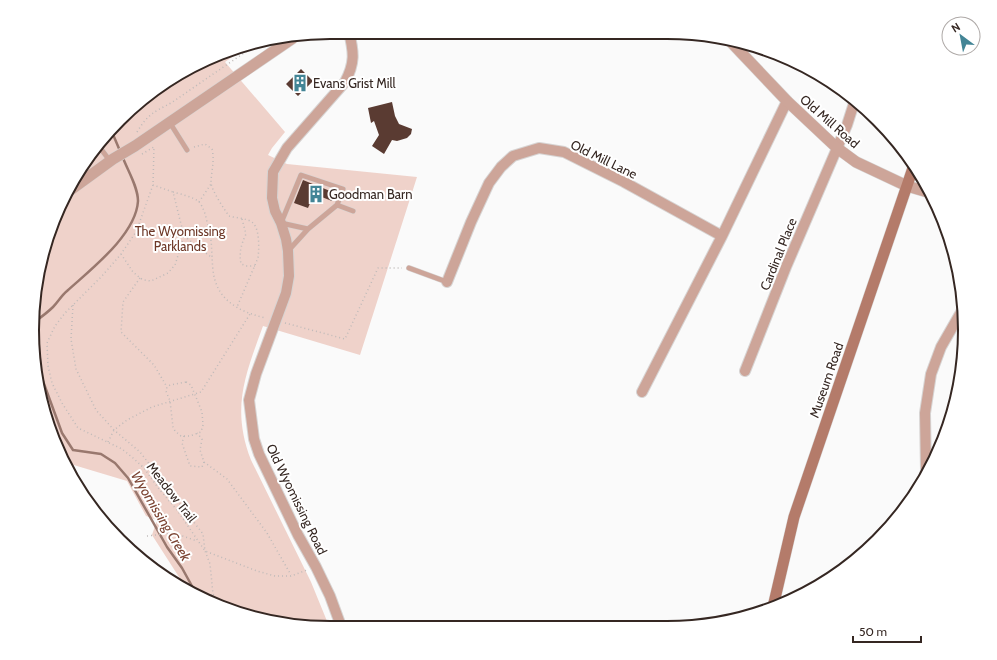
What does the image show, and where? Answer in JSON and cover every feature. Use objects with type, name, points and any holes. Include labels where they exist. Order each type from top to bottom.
[{"type":"main road","name":"Museum Road","points":[[775,600],[794,517],[912,172]]},
{"type":"street","name":"Old Wyomissing Road","points":[[340,621],[316,567],[266,471],[254,439],[249,400],[256,374],[286,293],[289,270],[288,251],[281,223],[273,203],[273,172],[287,148],[345,82],[351,70],[353,54],[350,39]]},
{"type":"street","points":[[78,185],[112,160],[139,150],[170,123],[287,42]]},
{"type":"street","name":"Old Mill Road","points":[[736,48],[787,101],[837,148],[856,162],[907,186],[922,190]]},
{"type":"street","points":[[642,392],[722,236],[787,101]]},
{"type":"street","name":"Cardinal Place","points":[[744,371],[786,267],[847,125],[853,106]]},
{"type":"street","name":"Old Mill Lane","points":[[447,282],[471,222],[489,183],[500,167],[512,156],[539,148],[564,152],[624,182],[722,236]]},
{"type":"street","points":[[925,465],[925,413],[931,374],[941,347],[957,318]]},
{"type":"lane","points":[[170,123],[187,150]]},
{"type":"lane","points":[[102,149],[112,160]]},
{"type":"lane","points":[[288,251],[308,229],[337,205],[343,189],[301,174],[281,223],[308,229]]},
{"type":"lane","points":[[337,205],[353,211]]},
{"type":"lane","points":[[409,268],[447,282]]},
{"type":"path","points":[[135,134],[147,117],[156,110],[171,103],[246,51]]},
{"type":"path","points":[[187,150],[205,144],[208,144],[212,149],[213,169],[211,184],[199,202]]},
{"type":"path","name":"Meadow Trail","points":[[139,150],[154,147],[153,185],[136,232],[121,254],[102,276],[73,304],[55,326],[47,343],[48,366],[52,383],[62,403],[78,428],[122,449],[144,468],[177,510],[205,551]]},
{"type":"path","points":[[211,184],[229,216],[254,223],[257,232],[259,249],[258,258],[237,307]]},
{"type":"path","points":[[153,185],[184,195],[199,202],[205,213],[211,231],[213,244],[213,272],[217,288],[232,304],[250,314],[345,339],[378,268],[409,268]]},
{"type":"path","points":[[173,192],[180,226],[184,236],[212,257]]},
{"type":"path","points":[[241,219],[246,234],[240,248],[241,264],[255,266]]},
{"type":"path","points":[[121,254],[140,278],[151,281],[168,273],[174,265],[184,236]]},
{"type":"path","points":[[140,278],[123,302],[121,332],[154,365],[167,387],[166,394],[170,401],[173,427],[177,433],[181,436],[190,436],[200,432],[204,419],[196,394],[191,384],[186,382],[176,383],[167,387]]},
{"type":"path","points":[[73,304],[71,339],[76,369],[96,410],[114,430],[140,452],[203,534],[205,551],[210,564],[213,594],[215,597]]},
{"type":"path","points":[[108,442],[114,430],[128,420],[152,407],[201,392],[250,314]]},
{"type":"path","points":[[197,433],[202,439],[200,450],[204,462],[227,479],[267,533],[291,576]]},
{"type":"path","points":[[184,436],[182,443],[190,466],[202,467],[204,462]]},
{"type":"path","points":[[147,536],[174,533],[197,541]]},
{"type":"path","points":[[205,551],[257,571],[275,576],[291,576],[316,567]]},
{"type":"green space","name":"The Wyomissing Parklands","points":[[236,54],[225,62],[285,132],[268,155],[287,164],[417,177],[360,355],[263,326],[246,377],[241,408],[245,441],[251,460],[311,582],[327,621],[292,619],[236,606],[201,591],[181,580],[152,535],[157,520],[146,516],[127,481],[72,464],[54,424],[41,368],[39,330],[41,292],[49,255],[54,236],[78,184],[99,153],[124,124],[153,99],[184,78]]},
{"type":"building","name":"Evans Grist Mill","points":[[301,69],[313,81],[298,96],[286,84]]},
{"type":"building","points":[[392,102],[395,116],[399,124],[412,129],[411,134],[407,138],[397,141],[392,140],[384,154],[372,146],[379,135],[374,121],[371,123],[368,108]]},
{"type":"building","name":"Goodman Barn","points":[[303,180],[335,193],[332,201],[314,194],[308,208],[294,203]]},
{"type":"waterway","name":"Wyomissing Creek","points":[[113,135],[120,151]]},
{"type":"waterway","name":"Wyomissing Creek","points":[[40,318],[51,309],[65,293],[110,251],[121,239],[129,226],[135,214],[138,196],[135,185],[123,158]]},
{"type":"waterway","name":"Wyomissing Creek","points":[[45,386],[62,433],[73,450],[101,454],[115,463],[128,478],[167,547],[182,568],[192,586]]},
{"type":"place","name":"Evans Grist Mill","points":[[300,83]]},
{"type":"place","name":"Goodman Barn","points":[[316,194]]}]
